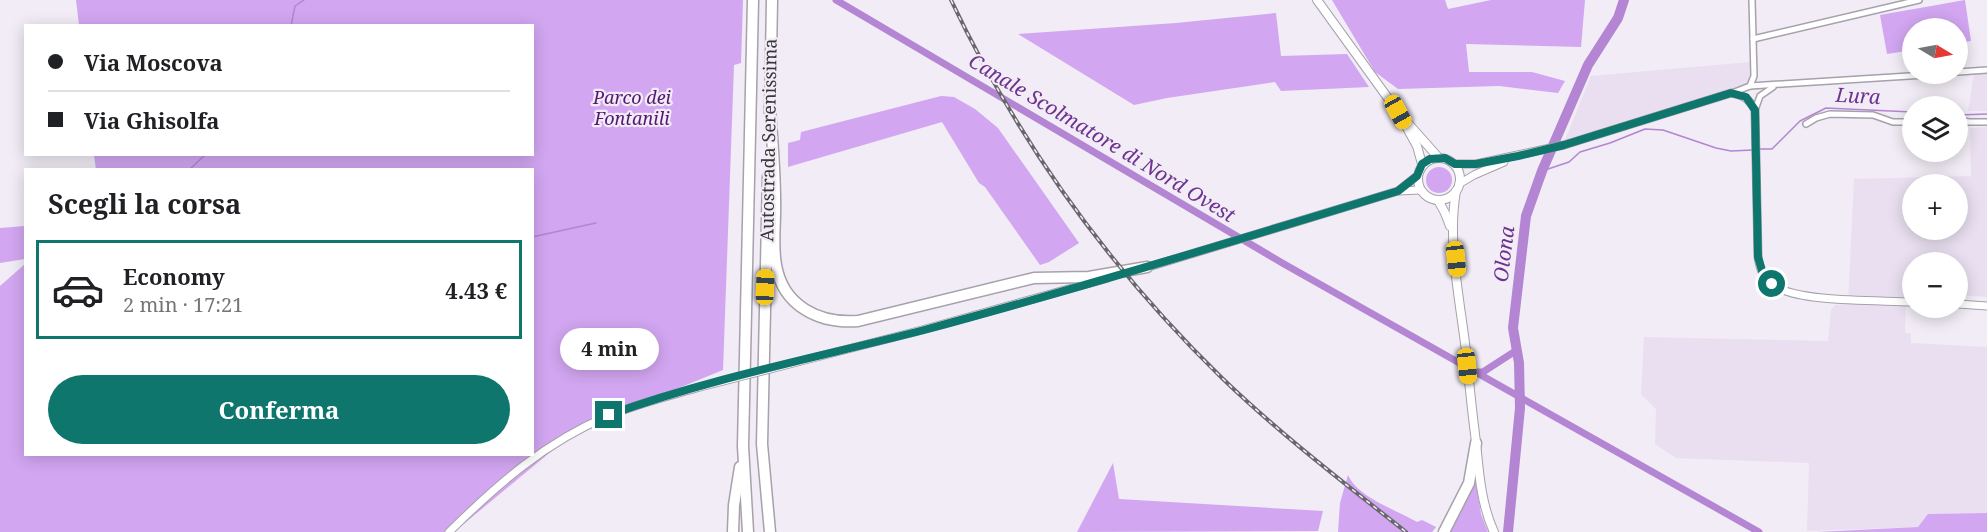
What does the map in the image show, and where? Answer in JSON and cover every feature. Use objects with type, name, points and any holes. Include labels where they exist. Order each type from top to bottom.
[{"type":"highway","name":"Autostrada Serenissima","points":[[748,532],[743,446],[753,0]]},
{"type":"highway","name":"Autostrada Serenissima","points":[[770,532],[762,444],[772,0]]},
{"type":"highway","points":[[770,108],[778,276],[788,295],[805,312],[816,317],[837,322],[858,321],[1034,278],[1089,277],[1147,267]]},
{"type":"highway","points":[[1444,532],[1469,483],[1476,444]]},
{"type":"highway","points":[[733,532],[734,505],[743,446]]},
{"type":"main road","points":[[1317,0],[1398,112],[1438,157]]},
{"type":"main road","points":[[1398,112],[1417,146],[1422,164]]},
{"type":"main road","points":[[1458,188],[1451,196],[1438,200],[1431,199],[1420,190],[1417,176],[1422,164],[1430,159],[1445,158],[1455,164],[1460,177],[1458,188],[1452,212],[1453,237],[1483,499],[1494,532]]},
{"type":"main road","points":[[1438,200],[1446,213],[1453,237]]},
{"type":"street","points":[[1750,86],[1754,76],[1752,0]]},
{"type":"street","points":[[1753,39],[1919,0]]},
{"type":"street","points":[[1968,71],[1987,70]]},
{"type":"street","points":[[1455,164],[1476,164],[1564,145],[1750,86],[1902,77]]},
{"type":"street","points":[[1778,86],[1764,93],[1755,110],[1758,257],[1763,274],[1772,284],[1798,295],[1902,301]]},
{"type":"street","points":[[1731,93],[1746,97],[1755,110]]},
{"type":"street","points":[[1806,124],[1830,114],[1873,115],[1893,122],[1902,122]]},
{"type":"street","points":[[1968,122],[1987,122]]},
{"type":"street","points":[[1458,188],[1474,175],[1518,156]]},
{"type":"street","points":[[1398,191],[1417,176]]},
{"type":"street","points":[[449,532],[513,472],[560,439],[609,415],[700,387],[922,330],[1147,267],[1398,191],[1420,190]]},
{"type":"street","points":[[1968,305],[1987,306]]},
{"type":"shaded area","points":[[1750,62],[1749,83],[1565,140],[1591,76]]},
{"type":"shaded area","points":[[1987,73],[1987,111],[1968,111],[1974,74]]},
{"type":"shaded area","points":[[1987,127],[1987,297],[1968,296],[1968,252],[1902,252],[1902,318],[1905,318],[1905,333],[1911,334],[1911,343],[1987,347],[1987,513],[1928,514],[1918,527],[1807,531],[1809,463],[1676,458],[1655,444],[1656,409],[1641,394],[1644,337],[1828,341],[1831,310],[1835,305],[1848,304],[1854,179],[1902,178],[1902,240],[1968,240],[1968,176],[1971,176],[1970,128]]},
{"type":"green space","name":"Parco dei Fontanili","points":[[76,0],[743,0],[741,63],[734,65],[723,370],[578,429],[454,532],[0,532],[0,286],[24,265],[24,456],[534,456],[534,168],[96,168],[94,156],[534,156],[534,24],[79,24]]},
{"type":"green space","points":[[1332,0],[1445,0],[1448,9],[1491,0],[1585,0],[1581,47],[1466,44],[1469,72],[1532,72],[1565,81],[1558,93],[1499,86],[1398,89],[1375,72]]},
{"type":"green space","points":[[1965,0],[1968,18],[1902,18],[1902,52],[1887,54],[1880,15]]},
{"type":"green space","points":[[1276,13],[1281,56],[1347,54],[1369,87],[1281,91],[1275,82],[1134,105],[1018,34],[1176,23]]},
{"type":"green space","points":[[1968,20],[1971,41],[1968,41]]},
{"type":"green space","points":[[941,96],[954,97],[975,109],[998,128],[1079,243],[1049,262],[1040,265],[985,187],[979,183],[942,122],[788,167],[788,143],[800,140],[801,132]]},
{"type":"green space","points":[[1439,167],[1448,171],[1452,180],[1448,189],[1439,193],[1430,189],[1426,180],[1430,171]]},
{"type":"green space","points":[[24,226],[24,259],[0,263],[0,228]]},
{"type":"green space","points":[[1113,463],[1119,499],[1323,511],[1318,531],[1077,532]]},
{"type":"green space","points":[[1348,475],[1360,490],[1379,503],[1417,522],[1422,520],[1436,527],[1432,532],[1338,532],[1340,503]]},
{"type":"green space","points":[[1475,477],[1481,514],[1488,532],[1447,532]]},
{"type":"green space","points":[[1987,513],[1987,532],[1817,532],[1918,527],[1928,514]]},
{"type":"waterway","points":[[291,24],[295,6],[304,0]]},
{"type":"waterway","name":"Canale Scolmatore di Nord Ovest","points":[[836,0],[1284,264],[1759,532]]},
{"type":"waterway","name":"Olona","points":[[1508,532],[1520,408],[1519,363],[1513,328],[1526,216],[1542,171],[1588,65],[1618,18],[1624,0]]},
{"type":"waterway","name":"Lura","points":[[1757,149],[1772,149],[1800,121],[1826,108],[1902,112]]},
{"type":"waterway","name":"Lura","points":[[1968,115],[1987,114]]},
{"type":"waterway","name":"Lura","points":[[1542,171],[1569,162],[1580,152],[1645,129],[1663,130],[1731,151],[1753,150]]},
{"type":"waterway","points":[[191,168],[204,156]]},
{"type":"waterway","points":[[534,237],[596,223]]},
{"type":"waterway","points":[[1476,372],[1483,372],[1517,350]]},
{"type":"railway","points":[[951,0],[977,52],[1037,153],[1105,248],[1142,293],[1222,378],[1266,418],[1406,532]]},
{"type":"route","points":[[609,415],[700,387],[922,330],[1147,267],[1398,191],[1417,176],[1422,164],[1430,159],[1438,157],[1455,164],[1476,164],[1518,156],[1564,145],[1731,93],[1746,97],[1755,110],[1758,257],[1763,274],[1772,284]]}]
